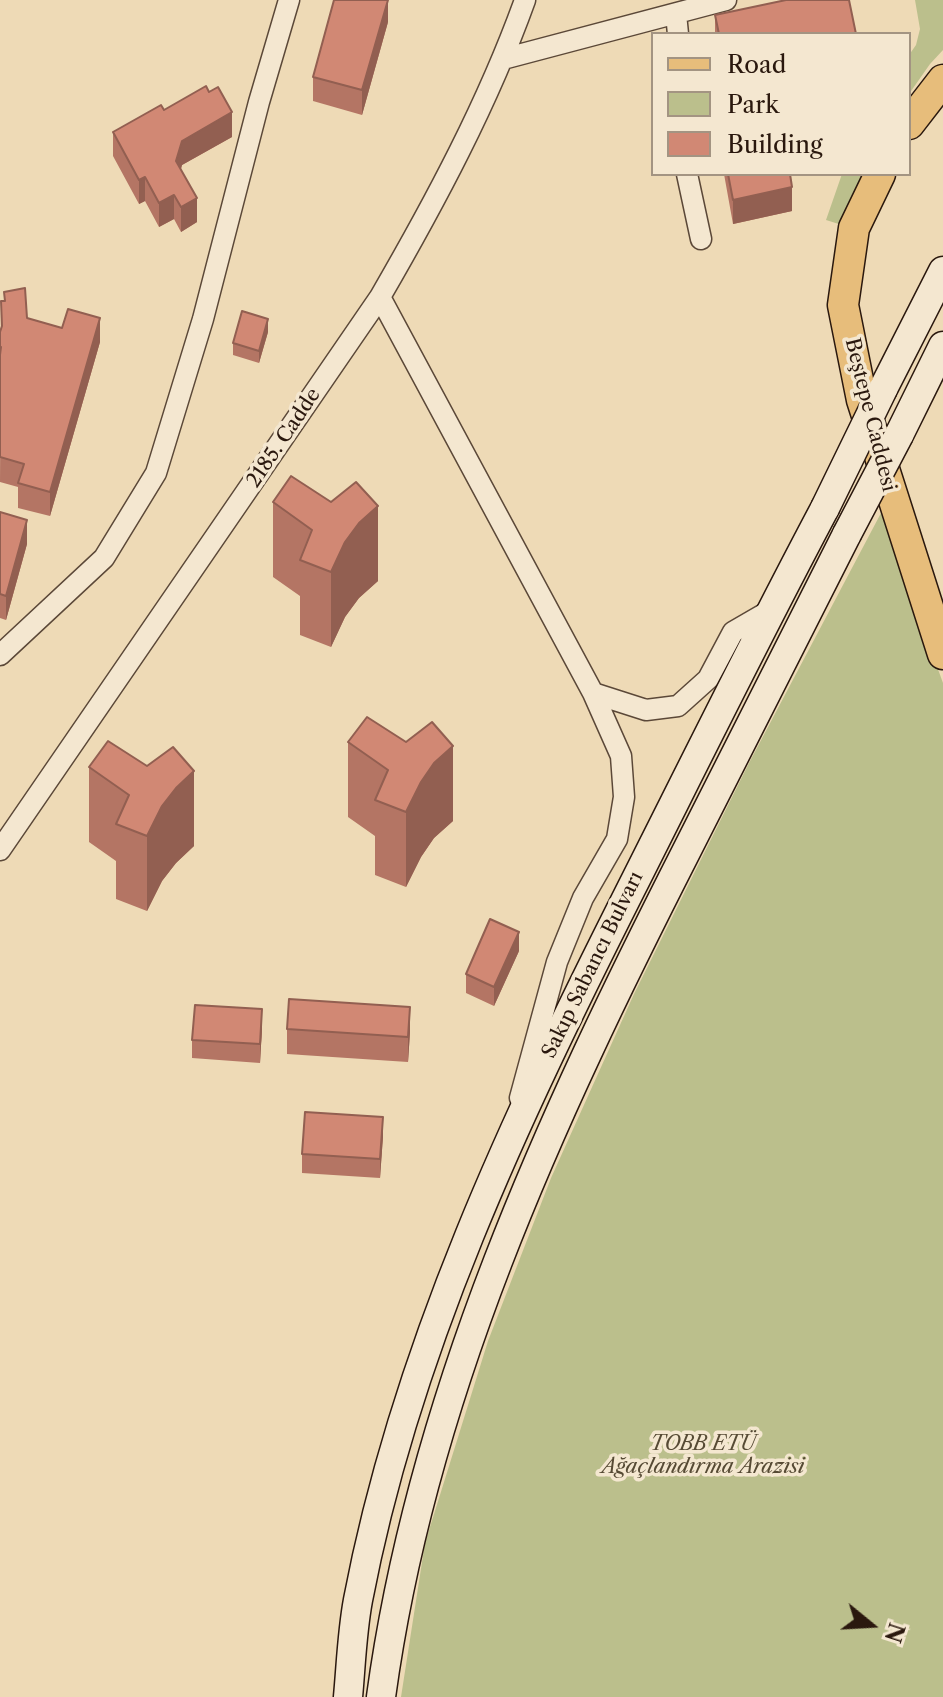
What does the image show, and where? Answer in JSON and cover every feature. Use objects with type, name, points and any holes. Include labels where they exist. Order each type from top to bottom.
[{"type":"main road","points":[[911,121],[943,80]]},
{"type":"main road","name":"Beştepe Caddesi","points":[[879,176],[854,228],[843,305],[862,400],[943,654]]},
{"type":"main road","name":"Sakıp Sabancı Bulvarı","points":[[348,1697],[358,1602],[399,1430],[451,1277],[510,1136],[575,999],[943,271]]},
{"type":"main road","name":"Sakıp Sabancı Bulvarı","points":[[381,1697],[412,1525],[448,1401],[518,1209],[603,1015],[943,346]]},
{"type":"street","points":[[0,655],[104,558],[156,473],[203,319],[259,102],[289,0]]},
{"type":"street","name":"2185. Cadde","points":[[0,850],[380,297],[407,250],[503,59],[525,0]]},
{"type":"street","points":[[503,59],[677,24],[726,0]]},
{"type":"street","points":[[687,176],[701,239]]},
{"type":"street","points":[[380,297],[593,693],[621,756],[624,797],[617,839],[583,898],[557,962],[510,1136]]},
{"type":"street","points":[[593,693],[646,710],[678,706],[708,679],[733,632],[771,610]]},
{"type":"green space","points":[[915,0],[943,0],[943,50],[911,91],[911,52],[920,29]]},
{"type":"green space","points":[[841,176],[865,176],[842,225],[826,220]]},
{"type":"green space","name":"TOBB ETÜ Ağaçlandırma Arazisi","points":[[881,513],[943,683],[943,1697],[401,1697],[425,1543],[488,1341],[551,1178],[634,994],[749,763]]},
{"type":"building","points":[[334,0],[388,0],[362,90],[313,77]]},
{"type":"building","points":[[786,0],[849,0],[856,32],[719,32],[715,15]]},
{"type":"building","points":[[206,86],[209,92],[218,87],[232,112],[182,141],[176,161],[197,198],[181,207],[174,195],[159,203],[145,177],[139,180],[113,132],[161,105],[164,110]]},
{"type":"building","points":[[728,176],[790,176],[792,187],[733,200]]},
{"type":"building","points":[[25,288],[27,318],[62,328],[68,309],[100,318],[50,492],[18,483],[24,464],[0,457],[1,301],[5,301],[4,292]]},
{"type":"building","points":[[242,311],[268,319],[259,351],[233,343]]},
{"type":"building","points":[[291,476],[331,502],[356,482],[378,506],[359,523],[345,542],[331,572],[300,560],[312,530],[273,502]]},
{"type":"building","points":[[0,512],[27,520],[6,596],[0,594]]},
{"type":"building","points":[[367,717],[406,742],[432,722],[453,746],[434,763],[406,812],[375,800],[388,770],[348,742]]},
{"type":"building","points":[[108,741],[147,766],[173,747],[194,771],[162,806],[147,836],[116,824],[129,795],[89,767]]},
{"type":"building","points":[[490,919],[519,932],[494,987],[466,974]]},
{"type":"building","points":[[289,999],[410,1007],[408,1037],[287,1029]]},
{"type":"building","points":[[195,1005],[262,1009],[260,1044],[192,1040]]},
{"type":"building","points":[[305,1112],[383,1117],[380,1159],[302,1154]]}]
